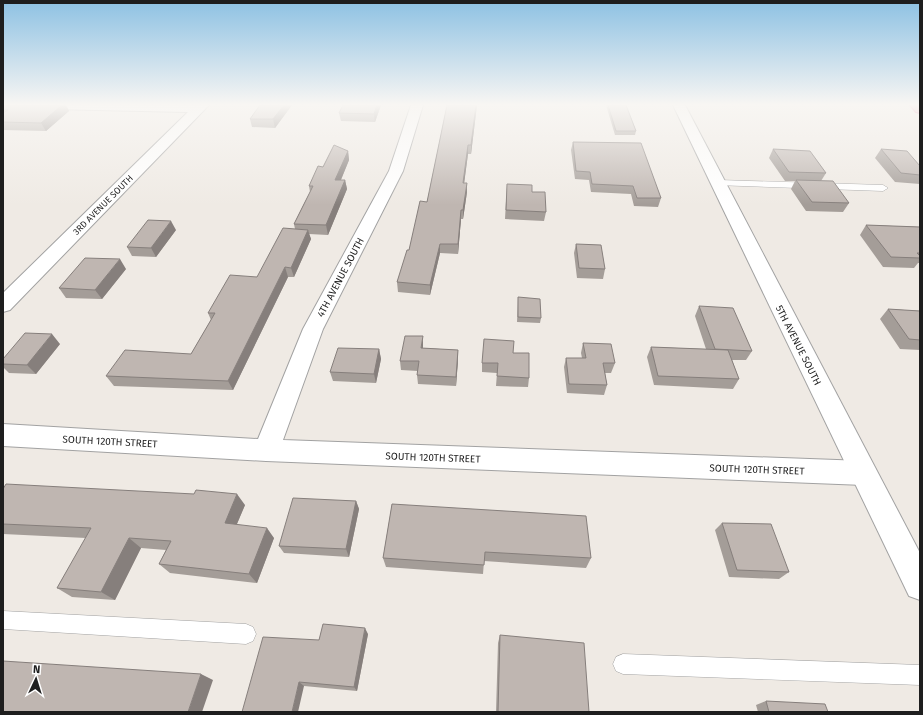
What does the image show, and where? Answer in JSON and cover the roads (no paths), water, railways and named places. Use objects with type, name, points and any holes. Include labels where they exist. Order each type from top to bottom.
[{"type":"street","name":"3RD AVENUE SOUTH","points":[[3,305],[169,138]]},
{"type":"street","name":"4TH AVENUE SOUTH","points":[[266,450],[313,330],[396,171],[406,138]]},
{"type":"street","name":"5TH AVENUE SOUTH","points":[[695,138],[920,585]]},
{"type":"street","name":"SOUTH 120TH STREET","points":[[3,434],[266,450],[864,473]]},
{"type":"lane","points":[[718,183],[883,188]]},
{"type":"lane","points":[[3,620],[246,634]]},
{"type":"lane","points":[[623,664],[920,675]]}]
